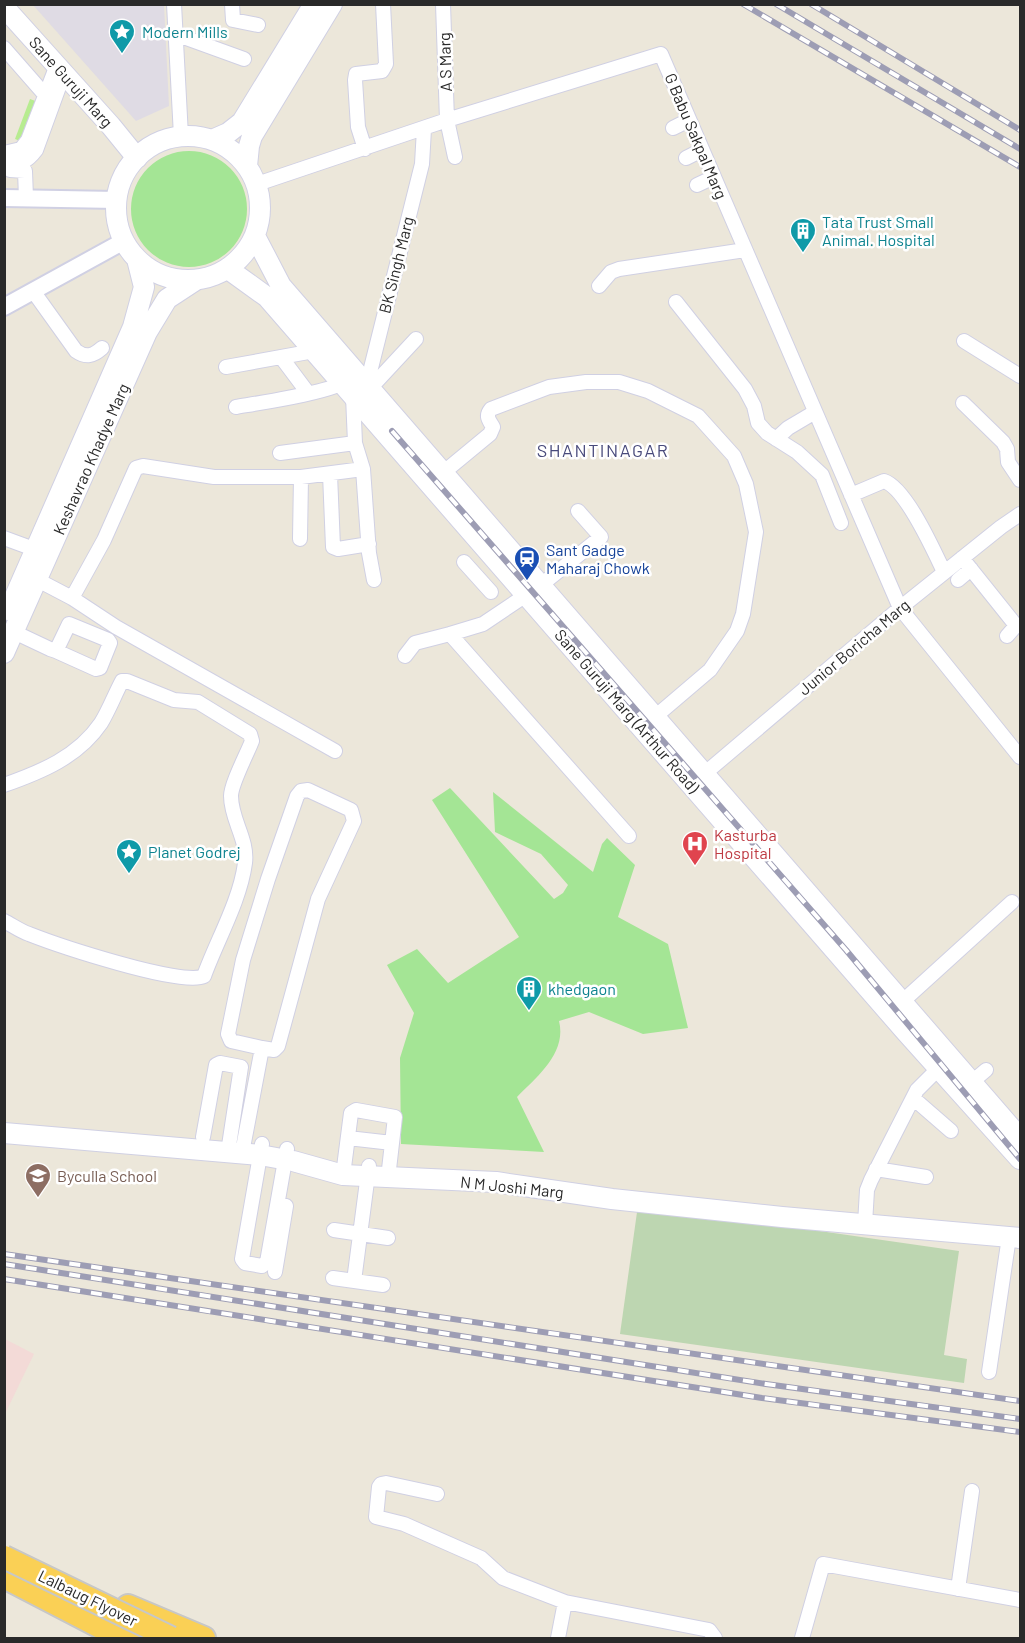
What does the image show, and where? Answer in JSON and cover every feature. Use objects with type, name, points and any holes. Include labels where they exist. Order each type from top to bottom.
[{"type":"highway","points":[[4,1548],[117,1602],[204,1638]]},
{"type":"highway","name":"Lalbaug Flyover","points":[[4,1557],[171,1638]]},
{"type":"highway","name":"Lalbaug Flyover","points":[[4,1566],[157,1638]]},
{"type":"highway","points":[[4,1577],[113,1636]]},
{"type":"main road","points":[[247,166],[249,126],[314,4]]},
{"type":"main road","points":[[212,140],[249,126],[332,4]]},
{"type":"main road","name":"Sane Guruji Marg","points":[[8,8],[60,69],[142,153]]},
{"type":"main road","name":"Sane Guruji Marg","points":[[8,8],[142,153]]},
{"type":"main road","points":[[181,136],[197,136],[212,140],[232,150],[247,166],[257,184],[260,212],[255,236],[244,254],[228,268],[213,276],[196,280],[174,279],[154,272],[137,259],[124,241],[118,225],[117,201],[118,187],[126,172],[142,153],[163,140],[181,136]]},
{"type":"main road","name":"Sane Guruji Marg (Arthur Road)","points":[[255,236],[298,318],[326,355],[444,472],[534,590],[715,799],[892,998],[973,1081],[988,1112],[1020,1159]]},
{"type":"main road","name":"Keshavrao Khadye Marg","points":[[42,552],[133,327],[144,287],[137,259]]},
{"type":"main road","name":"Sane Guruji Marg (Arthur Road)","points":[[228,268],[298,318]]},
{"type":"main road","name":"Keshavrao Khadye Marg","points":[[4,653],[10,619],[147,333],[167,299],[196,280]]},
{"type":"main road","name":"Sane Guruji Marg (Arthur Road)","points":[[358,388],[488,551],[534,590],[656,716],[698,779]]},
{"type":"main road","name":"Sane Guruji Marg (Arthur Road)","points":[[892,998],[939,1068],[973,1081]]},
{"type":"main road","name":"Sane Guruji Marg (Arthur Road)","points":[[988,1112],[1020,1138]]},
{"type":"main road","name":"N M Joshi Marg","points":[[4,1120],[47,1131]]},
{"type":"main road","name":"N M Joshi Marg","points":[[4,1133],[47,1131],[243,1143],[344,1169],[506,1178],[612,1193],[1017,1234]]},
{"type":"street","points":[[174,4],[181,136]]},
{"type":"street","points":[[232,4],[233,20],[258,25]]},
{"type":"street","points":[[365,149],[358,127],[355,80],[356,74],[382,71],[386,64],[382,4]]},
{"type":"street","name":"A S Marg","points":[[443,4],[447,120],[455,157]]},
{"type":"street","points":[[175,34],[244,59]]},
{"type":"street","points":[[4,48],[45,96]]},
{"type":"street","name":"G Babu Sakpal Marg","points":[[257,184],[447,120],[661,54],[900,608],[1020,757]]},
{"type":"street","points":[[4,153],[12,153],[25,146],[45,96],[60,69]]},
{"type":"street","points":[[4,164],[21,163],[28,160],[36,150],[60,69]]},
{"type":"street","points":[[673,128],[689,120]]},
{"type":"street","name":"BK Singh Marg","points":[[374,580],[363,469],[355,443],[358,388],[422,164],[424,129]]},
{"type":"street","points":[[686,158],[702,150]]},
{"type":"street","points":[[4,170],[25,171],[26,198]]},
{"type":"street","points":[[697,185],[714,177]]},
{"type":"street","points":[[4,198],[117,201]]},
{"type":"street","points":[[4,307],[124,241]]},
{"type":"street","points":[[599,286],[610,272],[619,269],[745,250]]},
{"type":"street","points":[[33,291],[76,351],[89,356],[96,354],[102,348]]},
{"type":"street","points":[[676,302],[745,389],[754,405],[758,423],[767,433],[797,452],[822,475],[841,523]]},
{"type":"street","points":[[236,407],[308,393],[358,388],[416,339]]},
{"type":"street","points":[[964,341],[1020,376]]},
{"type":"street","points":[[226,367],[281,357],[326,355]]},
{"type":"street","points":[[281,357],[308,393]]},
{"type":"street","points":[[444,472],[493,431],[488,418],[488,412],[491,409],[549,387],[586,382],[619,382],[648,391],[698,416],[721,440],[734,456],[741,470],[756,532],[743,615],[737,631],[710,670],[656,716]]},
{"type":"street","points":[[963,403],[1004,442],[1008,462],[1020,480]]},
{"type":"street","points":[[776,439],[788,428],[815,412]]},
{"type":"street","points":[[280,453],[355,443]]},
{"type":"street","points":[[72,598],[104,540],[136,468],[143,466],[214,477],[301,477],[363,469]]},
{"type":"street","points":[[822,475],[839,466]]},
{"type":"street","points":[[330,474],[333,547],[338,549],[369,544]]},
{"type":"street","points":[[300,539],[301,477]]},
{"type":"street","points":[[851,495],[884,481],[895,487],[922,527],[944,572]]},
{"type":"street","points":[[405,657],[416,643],[483,624],[534,590],[601,537],[578,511]]},
{"type":"street","name":"Junior Boricha Marg","points":[[698,779],[944,572],[967,564],[1001,527],[1020,514]]},
{"type":"street","points":[[4,538],[42,552]]},
{"type":"street","points":[[488,551],[467,565],[491,592]]},
{"type":"street","points":[[958,580],[967,564],[1014,623],[1014,628],[1007,636]]},
{"type":"street","points":[[31,576],[335,751]]},
{"type":"street","points":[[10,619],[56,651]]},
{"type":"street","points":[[450,634],[628,836]]},
{"type":"street","points":[[4,786],[52,767],[84,742],[100,723],[122,681],[174,700],[198,702],[250,734],[252,741],[230,793],[232,808],[243,837],[245,861],[241,884],[204,976],[198,979],[173,977],[27,934],[4,921]]},
{"type":"street","points":[[308,790],[351,810],[354,821],[318,899],[278,1046],[274,1050],[262,1048],[231,1041],[228,1034],[243,960],[268,879],[297,796],[301,791],[308,790]]},
{"type":"street","points":[[892,998],[1012,902]]},
{"type":"street","points":[[243,1143],[262,1048]]},
{"type":"street","points":[[197,1140],[206,1116],[216,1065],[239,1066],[243,1143],[242,1259],[245,1263],[262,1266],[267,1262],[290,1155]]},
{"type":"street","points":[[865,1218],[867,1190],[876,1169],[917,1090],[939,1068]]},
{"type":"street","points":[[913,1098],[951,1131]]},
{"type":"street","points":[[344,1169],[351,1113],[356,1110],[395,1117],[392,1143],[378,1172],[360,1234],[354,1281]]},
{"type":"street","points":[[206,1116],[243,1143]]},
{"type":"street","points":[[348,1138],[392,1143]]},
{"type":"street","points":[[275,1272],[290,1155]]},
{"type":"street","points":[[876,1169],[927,1177]]},
{"type":"street","points":[[334,1230],[388,1238]]},
{"type":"street","points":[[989,1372],[1017,1234]]},
{"type":"street","points":[[333,1278],[383,1285]]},
{"type":"street","points":[[437,1494],[386,1483],[381,1484],[376,1517],[404,1524],[481,1558],[503,1578],[565,1602],[709,1630],[714,1638]]},
{"type":"street","points":[[958,1590],[972,1491]]},
{"type":"street","points":[[802,1638],[823,1564],[1020,1600]]},
{"type":"street","points":[[113,1636],[117,1602]]},
{"type":"street","points":[[558,1638],[565,1602]]},
{"type":"shaded area","name":"Modern Mills","points":[[33,5],[164,5],[169,106],[136,121]]},
{"type":"shaded area","points":[[5,1339],[34,1354],[5,1414]]},
{"type":"green space","points":[[30,99],[49,106],[34,146],[15,139]]},
{"type":"green space","points":[[189,151],[211,156],[230,168],[242,187],[247,209],[242,231],[230,250],[211,262],[189,267],[167,262],[148,250],[136,231],[131,209],[136,187],[148,168],[167,156]]},
{"type":"green space","points":[[450,788],[554,899],[563,893],[568,885],[541,854],[495,832],[493,792],[593,872],[602,844],[607,838],[635,865],[618,917],[668,944],[688,1028],[643,1034],[589,1012],[559,1021],[559,1044],[554,1054],[541,1073],[517,1097],[544,1152],[401,1144],[400,1058],[414,1013],[387,965],[417,949],[448,983],[519,937],[432,800]]},
{"type":"green space","points":[[638,1205],[959,1251],[944,1355],[967,1359],[964,1383],[620,1334]]},
{"type":"railway","points":[[743,4],[1020,167]]},
{"type":"railway","points":[[776,4],[1020,149]]},
{"type":"railway","points":[[811,4],[1020,130]]},
{"type":"railway","points":[[392,431],[846,950],[1020,1159]]},
{"type":"railway","points":[[4,1254],[1020,1401]]},
{"type":"railway","points":[[4,1264],[766,1384],[1020,1419]]},
{"type":"railway","points":[[4,1279],[762,1398],[1020,1432]]},
{"type":"place","name":"Modern Mills","points":[[122,55]]},
{"type":"place","name":"Tata Trust Small Animal. Hospital","points":[[803,254]]},
{"type":"place","name":"Sant Gadge Maharaj Chowk","points":[[527,582]]},
{"type":"place","name":"Kasturba Hospital","points":[[695,867]]},
{"type":"place","name":"Planet Godrej","points":[[129,875]]},
{"type":"place","name":"khedgaon","points":[[529,1012]]},
{"type":"place","name":"Byculla School","points":[[38,1199]]},
{"type":"district","name":"SHANTINAGAR","points":[[603,451]]}]
